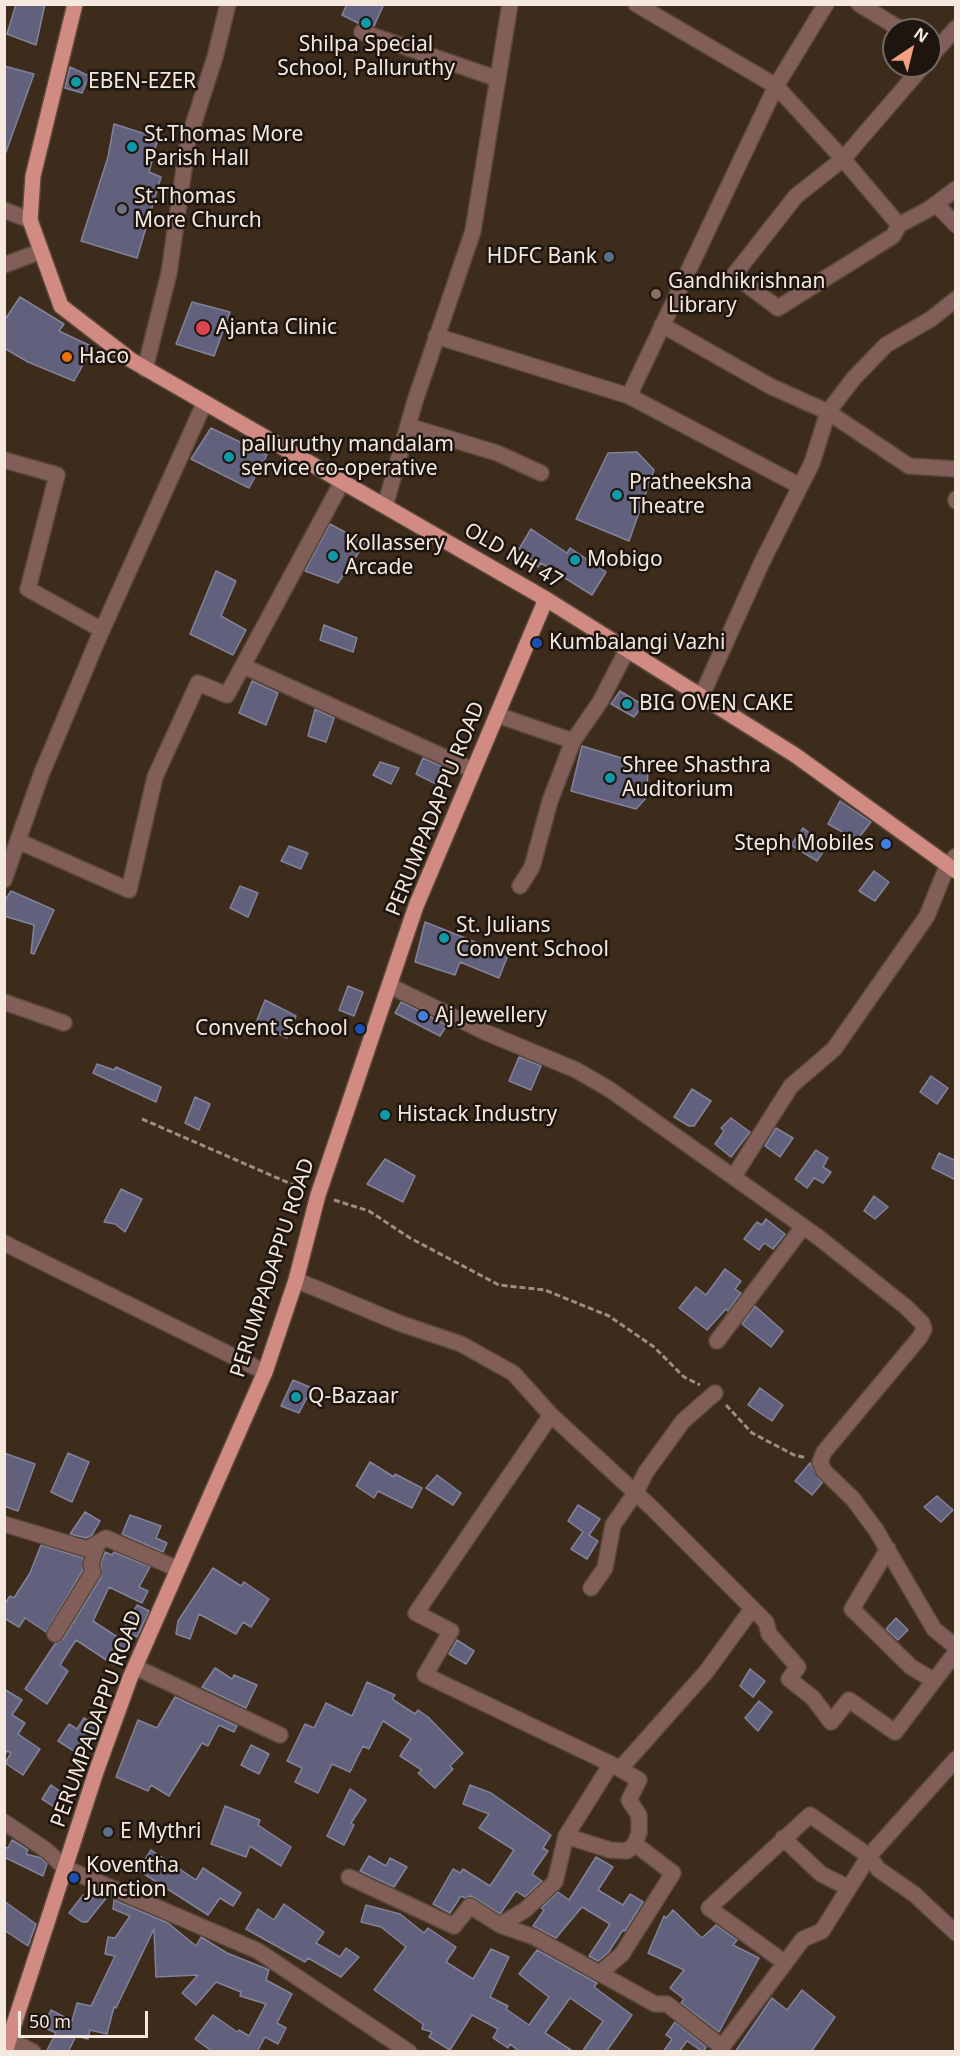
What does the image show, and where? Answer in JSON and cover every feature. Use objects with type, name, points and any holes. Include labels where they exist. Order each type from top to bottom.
[{"type":"main road","name":"OLD NH 47","points":[[75,4],[33,176],[30,220],[39,252],[62,306],[145,369],[546,599],[795,755],[953,864]]},
{"type":"main road","name":"PERUMPADAPPU ROAD","points":[[7,2045],[96,1772],[135,1667],[265,1372],[296,1280],[318,1195],[416,906],[546,599]]},
{"type":"street","points":[[145,369],[169,273],[188,141],[215,57],[228,4]]},
{"type":"street","points":[[385,506],[436,336],[473,231],[510,4]]},
{"type":"street","points":[[636,4],[776,86],[899,225]]},
{"type":"street","points":[[629,396],[776,86],[826,4]]},
{"type":"street","points":[[859,4],[883,18]]},
{"type":"street","points":[[942,41],[956,28]]},
{"type":"street","points":[[362,32],[498,79]]},
{"type":"street","points":[[913,78],[843,159],[796,196],[734,275],[778,308],[892,236],[899,225],[936,204],[956,189]]},
{"type":"street","points":[[936,204],[956,225]]},
{"type":"street","points":[[4,210],[30,220]]},
{"type":"street","points":[[4,265],[39,252]]},
{"type":"street","points":[[701,697],[762,562],[812,463],[828,412],[854,378],[886,345],[931,319],[956,299]]},
{"type":"street","points":[[662,325],[770,386],[828,412],[909,466],[956,469]]},
{"type":"street","points":[[436,336],[629,396],[800,486]]},
{"type":"street","points":[[4,880],[41,775],[102,630],[204,404]]},
{"type":"street","points":[[408,426],[497,453],[541,473]]},
{"type":"street","points":[[4,460],[57,475],[28,589],[102,630]]},
{"type":"street","points":[[18,841],[129,890],[155,777],[198,683],[227,695],[342,482]]},
{"type":"street","points":[[520,886],[532,867],[550,801],[573,741],[600,702],[627,650]]},
{"type":"street","points":[[243,666],[473,770]]},
{"type":"street","points":[[497,715],[573,741]]},
{"type":"street","points":[[734,1176],[791,1086],[834,1049],[927,916],[953,864]]},
{"type":"street","points":[[390,986],[484,1032],[576,1070],[609,1089],[804,1227],[906,1307],[922,1323],[924,1329],[888,1378],[824,1452],[820,1462],[824,1471],[859,1507],[888,1549],[934,1629],[956,1647]]},
{"type":"street","points":[[4,1002],[64,1023]]},
{"type":"street","points":[[717,1341],[804,1227]]},
{"type":"street","points":[[4,1243],[265,1372]]},
{"type":"street","points":[[296,1280],[399,1323],[461,1344],[513,1373],[550,1415],[614,1475],[636,1492],[766,1622],[769,1634],[798,1667],[789,1679],[813,1698],[831,1722],[849,1700],[896,1732],[956,1652]]},
{"type":"street","points":[[591,1588],[605,1568],[613,1525],[636,1492],[659,1451],[683,1421],[715,1393]]},
{"type":"street","points":[[550,1415],[416,1613],[451,1631],[424,1675],[615,1766],[639,1780],[629,1800],[639,1815],[639,1833],[635,1844],[627,1851],[610,1850],[566,1836]]},
{"type":"street","points":[[4,1524],[87,1549],[106,1539],[178,1569]]},
{"type":"street","points":[[55,1634],[93,1572],[91,1564],[98,1543]]},
{"type":"street","points":[[888,1549],[852,1609],[911,1667],[933,1680]]},
{"type":"street","points":[[500,1925],[525,1910],[555,1882],[566,1836],[615,1766],[706,1672],[752,1609]]},
{"type":"street","points":[[135,1667],[280,1735]]},
{"type":"street","points":[[349,1877],[454,1926],[470,1906],[500,1925],[534,1937],[601,1972],[655,2004],[667,2004],[722,2047],[803,1939],[822,1931],[869,1856],[956,1759]]},
{"type":"street","points":[[784,1962],[709,1908],[810,1815],[869,1856],[878,1869],[914,1894],[956,1933]]},
{"type":"street","points":[[4,1822],[46,1850],[65,1868],[258,1951],[409,2052]]},
{"type":"street","points":[[783,1838],[821,1874],[849,1888]]},
{"type":"street","points":[[601,1972],[622,1954],[673,1873],[635,1844]]},
{"type":"street","points":[[7,2045],[33,2052]]},
{"type":"path","points":[[142,1119],[318,1195],[369,1211],[410,1238],[500,1285],[545,1290],[609,1316],[654,1347],[684,1377],[715,1393],[752,1432],[794,1455],[820,1462]]},
{"type":"building","points":[[16,4],[45,4],[36,45],[7,34]]},
{"type":"building","name":"Shilpa Special School, Palluruthy","points":[[347,4],[384,4],[374,26],[358,23],[342,15]]},
{"type":"building","points":[[4,66],[34,74],[6,152],[4,152]]},
{"type":"building","name":"EBEN-EZER","points":[[70,67],[89,76],[82,93],[65,88]]},
{"type":"building","name":"St.Thomas More Church","points":[[114,124],[158,138],[149,172],[161,177],[137,258],[81,241],[108,157]]},
{"type":"building","points":[[20,297],[64,324],[59,331],[93,347],[74,381],[28,362],[4,348],[4,321]]},
{"type":"building","name":"Ajanta Clinic","points":[[192,302],[230,312],[214,356],[176,344]]},
{"type":"building","name":"palluruthy mandalam service co-operative","points":[[211,428],[267,455],[249,488],[191,459]]},
{"type":"building","name":"Pratheeksha Theatre","points":[[637,452],[654,470],[629,541],[576,519],[608,453]]},
{"type":"building","name":"Kollassery Arcade","points":[[330,524],[365,543],[338,583],[305,571]]},
{"type":"building","points":[[531,529],[567,553],[570,548],[606,572],[592,595],[541,563],[538,567],[519,549]]},
{"type":"building","points":[[216,571],[236,581],[221,616],[246,630],[233,655],[190,634]]},
{"type":"building","points":[[324,625],[357,638],[353,652],[320,640]]},
{"type":"building","points":[[252,681],[278,693],[266,725],[239,713]]},
{"type":"building","name":"BIG OVEN CAKE","points":[[620,691],[643,705],[634,717],[611,704]]},
{"type":"building","points":[[315,709],[334,718],[326,742],[308,736]]},
{"type":"building","name":"Shree Shasthra Auditorium","points":[[582,746],[648,766],[647,797],[636,809],[571,791]]},
{"type":"building","points":[[423,758],[452,771],[444,788],[416,774]]},
{"type":"building","points":[[380,762],[399,768],[391,784],[373,775]]},
{"type":"building","points":[[840,801],[871,822],[857,840],[828,824]]},
{"type":"building","points":[[803,828],[827,846],[817,861],[791,845]]},
{"type":"building","points":[[289,846],[308,853],[301,869],[281,861]]},
{"type":"building","points":[[874,871],[889,882],[875,901],[859,891]]},
{"type":"building","points":[[240,886],[258,893],[248,917],[230,908]]},
{"type":"building","points":[[11,891],[54,910],[34,954],[31,953],[34,925],[4,916],[4,902]]},
{"type":"building","name":"St. Julians Convent School","points":[[425,922],[508,955],[499,978],[460,962],[455,975],[415,962]]},
{"type":"building","points":[[348,986],[363,992],[354,1016],[339,1010]]},
{"type":"building","points":[[265,1000],[296,1016],[287,1038],[256,1023]]},
{"type":"building","name":"Aj Jewellery","points":[[401,1002],[447,1025],[440,1036],[395,1013]]},
{"type":"building","points":[[519,1057],[541,1066],[531,1090],[509,1081]]},
{"type":"building","points":[[97,1064],[114,1070],[116,1067],[161,1087],[156,1102],[93,1073]]},
{"type":"building","points":[[931,1076],[948,1088],[937,1104],[920,1092]]},
{"type":"building","points":[[692,1089],[711,1101],[694,1126],[689,1126],[674,1117]]},
{"type":"building","points":[[195,1097],[210,1104],[199,1130],[185,1123]]},
{"type":"building","points":[[731,1118],[750,1132],[731,1157],[715,1144],[724,1131],[721,1128]]},
{"type":"building","points":[[776,1128],[793,1138],[780,1157],[765,1146]]},
{"type":"building","points":[[816,1150],[828,1158],[823,1167],[831,1172],[823,1183],[814,1178],[807,1188],[795,1179]]},
{"type":"building","points":[[939,1153],[956,1161],[956,1180],[932,1168]]},
{"type":"building","points":[[385,1159],[415,1176],[403,1202],[367,1184]]},
{"type":"building","points":[[121,1189],[142,1199],[125,1232],[115,1224],[104,1222]]},
{"type":"building","points":[[874,1196],[888,1207],[875,1219],[864,1211]]},
{"type":"building","points":[[766,1219],[785,1234],[773,1249],[764,1243],[759,1250],[744,1239],[757,1222],[762,1225]]},
{"type":"building","points":[[725,1269],[741,1281],[735,1289],[741,1293],[728,1311],[726,1309],[707,1330],[679,1308],[696,1287],[706,1295]]},
{"type":"building","points":[[755,1306],[783,1331],[771,1347],[742,1324]]},
{"type":"building","name":"Q-Bazaar","points":[[293,1380],[312,1388],[299,1413],[281,1406]]},
{"type":"building","points":[[760,1388],[783,1405],[772,1421],[748,1405]]},
{"type":"building","points":[[4,1453],[35,1464],[18,1511],[4,1506]]},
{"type":"building","points":[[68,1453],[89,1462],[72,1502],[51,1492]]},
{"type":"building","points":[[370,1462],[394,1477],[395,1474],[422,1488],[412,1508],[378,1491],[374,1498],[356,1486]]},
{"type":"building","points":[[810,1463],[822,1483],[812,1495],[795,1481]]},
{"type":"building","points":[[437,1475],[461,1493],[453,1505],[426,1488]]},
{"type":"building","points":[[937,1496],[953,1510],[941,1522],[924,1507]]},
{"type":"building","points":[[578,1505],[600,1519],[589,1535],[598,1541],[587,1559],[571,1549],[583,1532],[568,1521]]},
{"type":"building","points":[[85,1512],[100,1521],[92,1535],[86,1538],[70,1534]]},
{"type":"building","points":[[130,1515],[161,1526],[156,1538],[167,1543],[163,1552],[122,1534]]},
{"type":"building","points":[[41,1545],[83,1558],[83,1570],[46,1632],[25,1618],[19,1627],[4,1618],[4,1605],[10,1596],[14,1598],[30,1573]]},
{"type":"building","points":[[105,1552],[112,1555],[114,1552],[150,1567],[139,1587],[148,1591],[142,1603],[109,1587],[93,1621],[128,1644],[114,1665],[76,1640],[60,1665],[68,1671],[47,1704],[25,1689],[55,1644],[63,1639],[101,1577],[101,1564]]},
{"type":"building","points":[[213,1568],[241,1586],[244,1582],[269,1599],[251,1627],[243,1622],[236,1634],[199,1614],[190,1639],[176,1634],[178,1621]]},
{"type":"building","points":[[137,1605],[149,1611],[137,1637],[123,1630]]},
{"type":"building","points":[[896,1618],[908,1630],[898,1640],[886,1629]]},
{"type":"building","points":[[457,1640],[474,1651],[466,1664],[449,1654]]},
{"type":"building","points":[[215,1668],[232,1679],[234,1675],[257,1685],[246,1708],[202,1687]]},
{"type":"building","points":[[750,1669],[765,1681],[753,1697],[740,1686]]},
{"type":"building","points":[[367,1682],[395,1695],[392,1699],[415,1714],[418,1710],[428,1717],[463,1753],[450,1766],[453,1769],[435,1788],[418,1773],[422,1770],[400,1756],[411,1739],[383,1721],[369,1749],[363,1746],[350,1772],[332,1764],[318,1793],[295,1782],[302,1768],[287,1761],[305,1724],[314,1728],[326,1703],[352,1716]]},
{"type":"building","points":[[4,1689],[22,1700],[12,1715],[25,1723],[18,1734],[40,1749],[23,1775],[5,1763],[11,1753],[7,1751],[4,1756]]},
{"type":"building","points":[[175,1697],[237,1726],[234,1732],[219,1725],[208,1746],[202,1743],[169,1796],[151,1785],[148,1791],[116,1777],[138,1720],[157,1728]]},
{"type":"building","points":[[759,1701],[772,1712],[758,1731],[745,1718]]},
{"type":"building","points":[[84,1718],[98,1727],[80,1755],[58,1741],[69,1724],[77,1729]]},
{"type":"building","points":[[251,1745],[269,1754],[259,1774],[241,1765]]},
{"type":"building","points":[[51,1785],[68,1797],[59,1810],[42,1799]]},
{"type":"building","points":[[470,1785],[491,1793],[551,1835],[543,1848],[548,1851],[532,1874],[542,1881],[525,1897],[516,1891],[500,1914],[471,1896],[465,1898],[461,1896],[450,1913],[433,1904],[453,1869],[460,1873],[463,1869],[490,1886],[514,1850],[479,1828],[489,1814],[463,1804]]},
{"type":"building","points":[[350,1789],[366,1800],[351,1823],[354,1825],[344,1845],[327,1836]]},
{"type":"building","points":[[225,1806],[260,1820],[258,1825],[291,1847],[281,1866],[250,1846],[246,1857],[211,1844]]},
{"type":"building","points":[[12,1840],[28,1850],[26,1854],[41,1858],[47,1864],[43,1876],[4,1857],[4,1847],[8,1848]]},
{"type":"building","points":[[151,1850],[196,1880],[203,1868],[241,1893],[233,1906],[220,1898],[208,1915],[138,1870]]},
{"type":"building","points":[[369,1856],[386,1866],[390,1858],[407,1867],[394,1887],[360,1871]]},
{"type":"building","points":[[596,1857],[613,1867],[598,1890],[623,1905],[630,1894],[643,1902],[625,1931],[623,1930],[608,1953],[598,1961],[589,1956],[610,1924],[582,1907],[556,1938],[533,1926],[544,1910],[541,1908],[558,1892],[569,1900]]},
{"type":"building","points":[[95,1892],[107,1897],[87,1922],[82,1922],[69,1913],[83,1895],[91,1901]]},
{"type":"building","points":[[114,1900],[168,1923],[196,1946],[201,1937],[227,1953],[269,1970],[266,1980],[292,1994],[277,2023],[286,2028],[278,2044],[265,2037],[257,2052],[213,2052],[195,2039],[213,2015],[237,2032],[239,2030],[249,2036],[266,2004],[240,1996],[241,1992],[216,1982],[196,2005],[182,1993],[198,1975],[156,1977],[154,1929],[116,2008],[114,2007],[107,2034],[90,2030],[88,2039],[76,2036],[68,2052],[46,2052],[56,2033],[43,2027],[51,2010],[72,2021],[77,2003],[91,2006],[115,1956],[105,1954],[108,1937],[115,1938],[130,1916],[113,1909]]},
{"type":"building","points":[[4,1901],[36,1924],[28,1946],[4,1930]]},
{"type":"building","points":[[284,1904],[324,1932],[316,1943],[340,1957],[346,1948],[359,1957],[341,1977],[308,1958],[305,1962],[246,1929],[258,1909],[274,1920]]},
{"type":"building","points":[[366,1905],[400,1914],[424,1933],[428,1928],[456,1947],[446,1962],[473,1979],[491,1949],[509,1957],[490,1997],[508,2006],[506,2009],[529,2025],[549,1997],[519,1974],[537,1950],[597,1983],[594,1987],[632,2015],[606,2052],[582,2052],[603,2021],[570,1998],[545,2033],[574,2052],[520,2052],[510,2044],[508,2048],[493,2038],[498,2029],[472,2015],[450,2050],[429,2037],[432,2032],[422,2029],[423,2024],[374,1990],[406,1947],[381,1927],[361,1922]]},
{"type":"building","points":[[673,1910],[702,1938],[716,1925],[737,1940],[733,1945],[759,1958],[719,2032],[681,2003],[684,1999],[670,1988],[684,1970],[648,1953],[664,1916],[666,1918]]},
{"type":"building","points":[[802,1990],[835,2017],[811,2052],[735,2052],[772,1998],[787,2010]]},
{"type":"building","points":[[675,2022],[706,2047],[703,2052],[687,2041],[679,2052],[663,2052],[672,2039],[666,2035]]},
{"type":"place","name":"Shilpa Special School, Palluruthy","points":[[366,23]]},
{"type":"place","name":"EBEN-EZER","points":[[76,82]]},
{"type":"place","name":"St.Thomas More Parish Hall","points":[[132,147]]},
{"type":"place","name":"St.Thomas More Church","points":[[122,209]]},
{"type":"place","name":"HDFC Bank","points":[[609,257]]},
{"type":"place","name":"Gandhikrishnan Library","points":[[656,294]]},
{"type":"place","name":"Ajanta Clinic","points":[[203,328]]},
{"type":"place","name":"Haco","points":[[67,357]]},
{"type":"place","name":"palluruthy mandalam service co-operative","points":[[229,457]]},
{"type":"place","name":"Pratheeksha Theatre","points":[[617,495]]},
{"type":"place","name":"Kollassery Arcade","points":[[333,556]]},
{"type":"place","name":"Mobigo","points":[[575,560]]},
{"type":"place","name":"Kumbalangi Vazhi","points":[[537,643]]},
{"type":"place","name":"BIG OVEN CAKE","points":[[627,704]]},
{"type":"place","name":"Shree Shasthra Auditorium","points":[[610,778]]},
{"type":"place","name":"Steph Mobiles","points":[[886,844]]},
{"type":"place","name":"St. Julians Convent School","points":[[444,938]]},
{"type":"place","name":"Aj Jewellery","points":[[423,1016]]},
{"type":"place","name":"Convent School","points":[[360,1029]]},
{"type":"place","name":"Histack Industry","points":[[385,1115]]},
{"type":"place","name":"Q-Bazaar","points":[[296,1397]]},
{"type":"place","name":"E Mythri","points":[[108,1832]]},
{"type":"place","name":"Koventha Junction","points":[[74,1878]]}]
